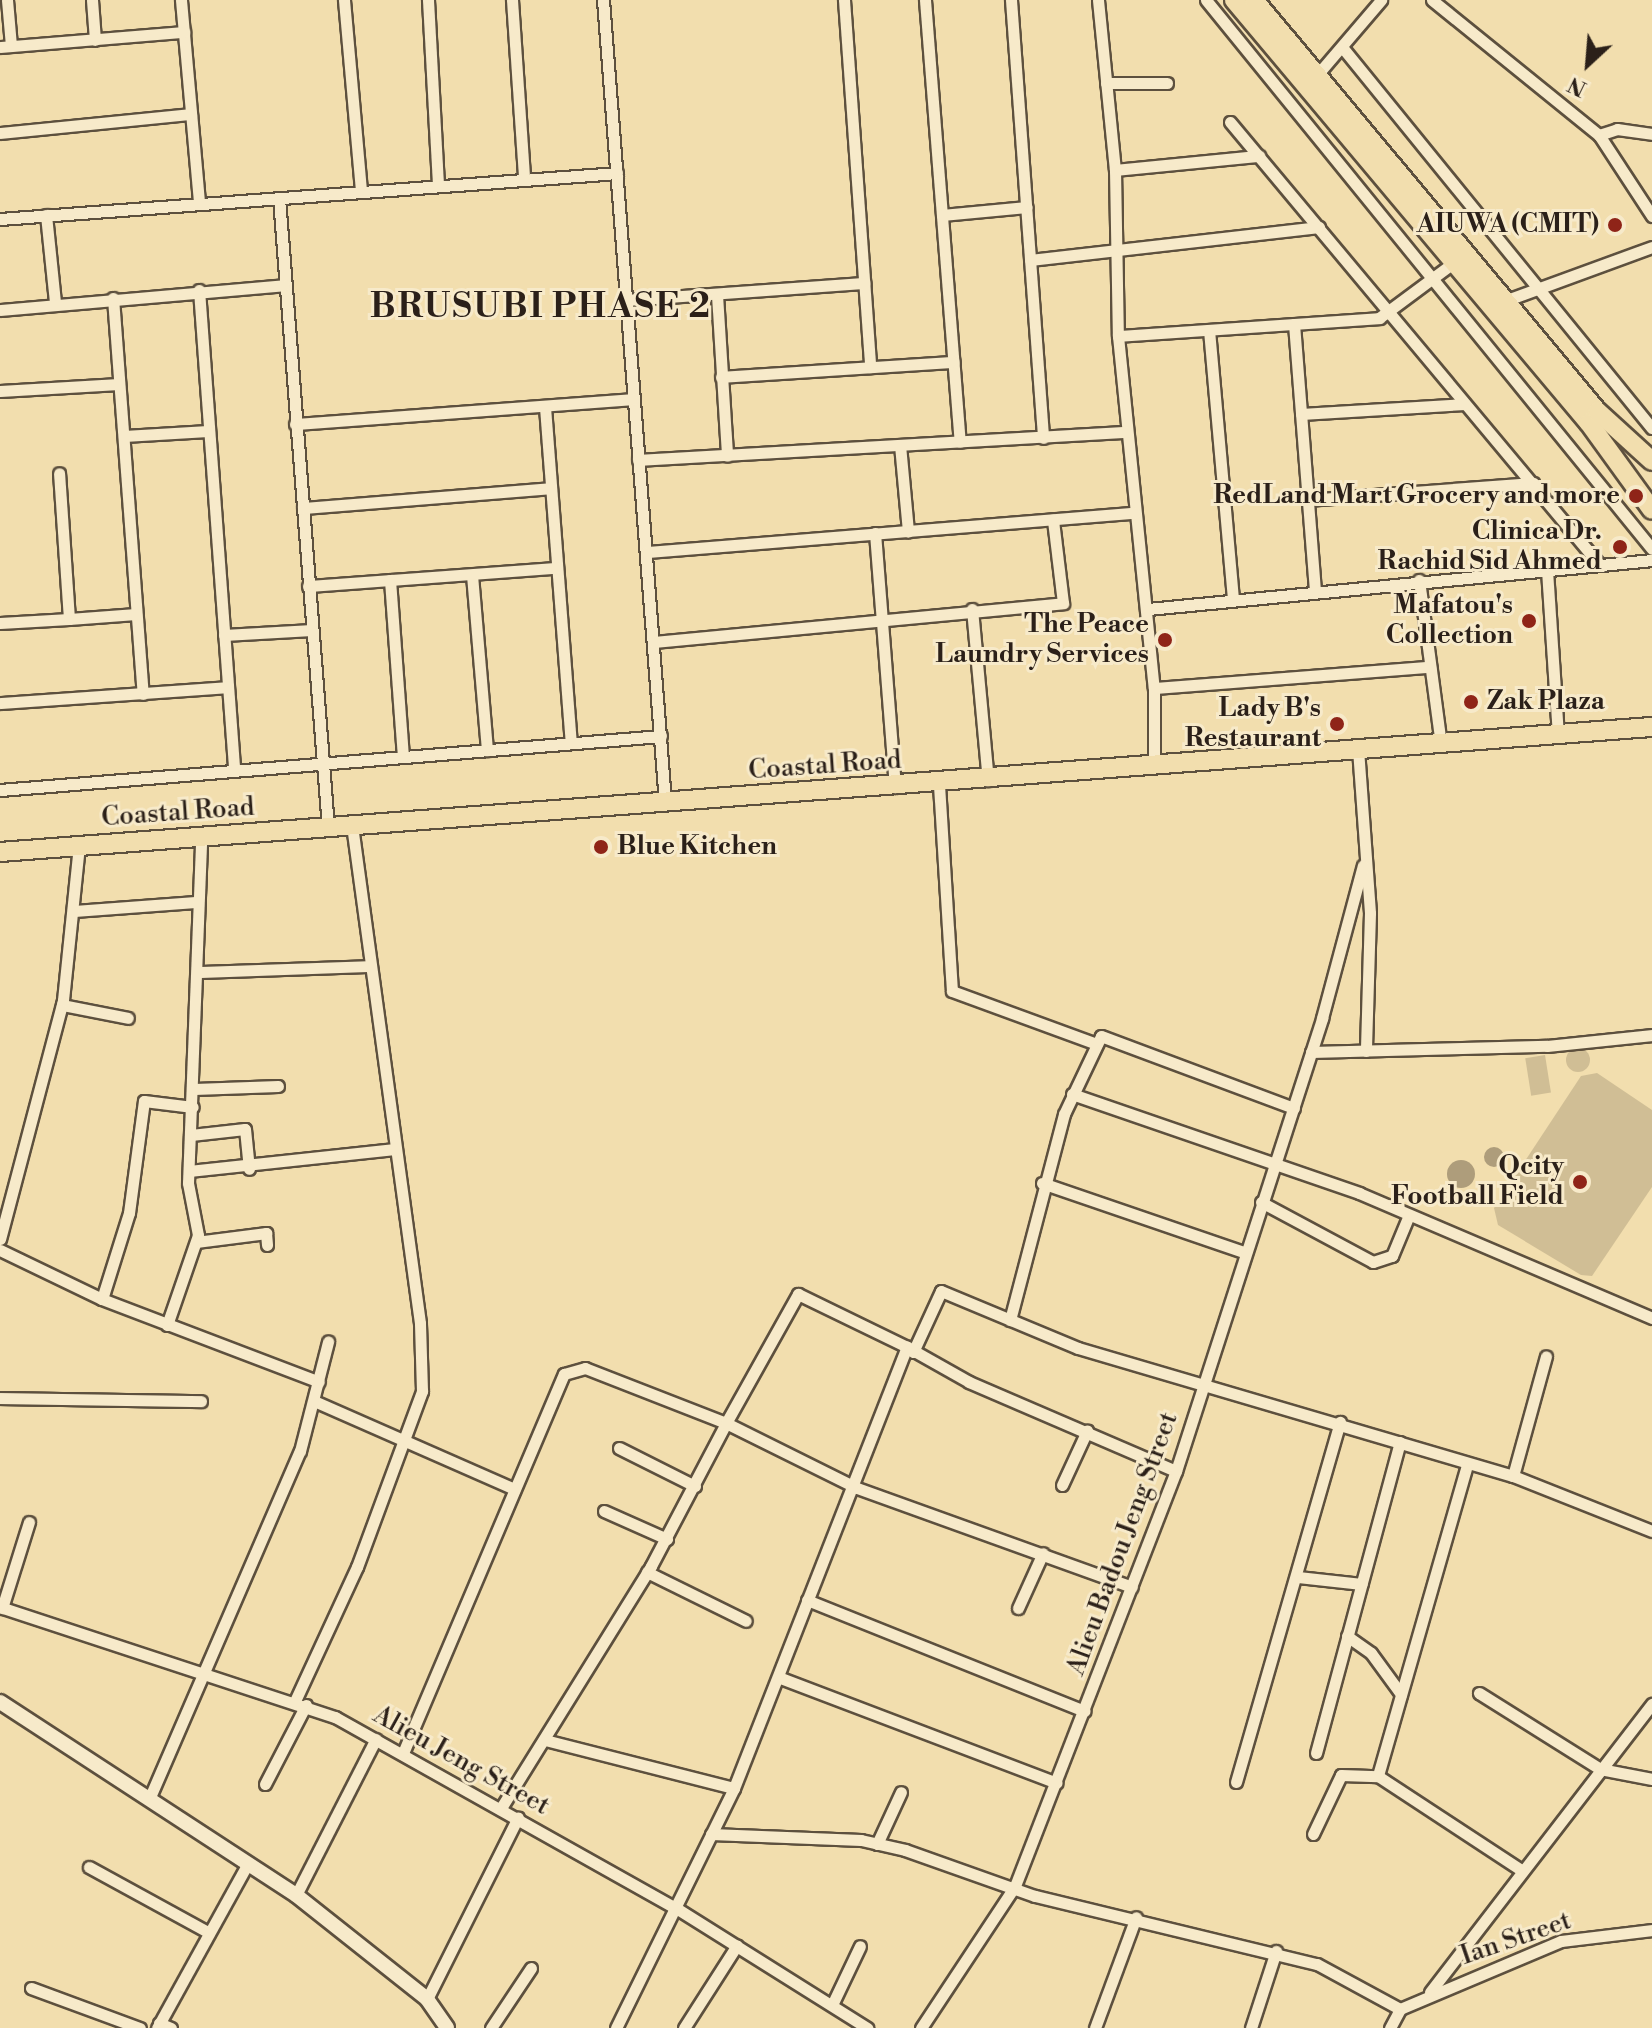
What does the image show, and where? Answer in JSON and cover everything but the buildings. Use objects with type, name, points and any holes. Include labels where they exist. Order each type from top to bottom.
[{"type":"main road","points":[[1234,0],[1453,263],[1593,417],[1652,474]]},
{"type":"main road","points":[[1254,0],[1507,300],[1652,493]]},
{"type":"main road","points":[[1593,417],[1652,461]]},
{"type":"main road","points":[[1593,417],[1652,510]]},
{"type":"main road","name":"Coastal Road","points":[[0,852],[939,785],[1154,765],[1558,737],[1652,727]]},
{"type":"street","points":[[7,0],[5,46],[184,32]]},
{"type":"street","points":[[92,0],[95,40]]},
{"type":"street","points":[[181,0],[199,202]]},
{"type":"street","points":[[344,0],[361,191]]},
{"type":"street","points":[[428,0],[438,183]]},
{"type":"street","points":[[512,0],[524,178]]},
{"type":"street","points":[[603,0],[665,803]]},
{"type":"street","points":[[844,0],[870,367]]},
{"type":"street","points":[[925,0],[960,442]]},
{"type":"street","points":[[1011,0],[1043,438]]},
{"type":"street","points":[[1098,0],[1115,170],[1118,336],[1154,688],[1154,765]]},
{"type":"street","points":[[1206,0],[1652,549]]},
{"type":"street","points":[[1317,75],[1381,0]]},
{"type":"street","points":[[1432,0],[1599,135],[1652,216]]},
{"type":"street","points":[[1342,47],[1652,428]]},
{"type":"street","points":[[1106,83],[1167,83]]},
{"type":"street","points":[[0,133],[191,114]]},
{"type":"street","points":[[1230,122],[1599,564]]},
{"type":"street","points":[[1599,135],[1617,129],[1652,134]]},
{"type":"street","points":[[1115,170],[1259,156]]},
{"type":"street","points":[[0,219],[438,183],[617,173]]},
{"type":"street","points":[[279,198],[320,763],[328,827]]},
{"type":"street","points":[[942,215],[1027,207]]},
{"type":"street","points":[[46,215],[55,302]]},
{"type":"street","points":[[1030,260],[1117,253],[1319,227]]},
{"type":"street","points":[[1507,300],[1652,247]]},
{"type":"street","points":[[1118,336],[1294,324],[1388,312],[1453,263]]},
{"type":"street","points":[[625,300],[864,283]]},
{"type":"street","points":[[0,310],[55,302],[284,285]]},
{"type":"street","points":[[199,290],[234,769]]},
{"type":"street","points":[[717,295],[727,456]]},
{"type":"street","points":[[113,298],[143,694]]},
{"type":"street","points":[[1294,324],[1315,590]]},
{"type":"street","points":[[1209,330],[1233,598]]},
{"type":"street","points":[[721,377],[954,362]]},
{"type":"street","points":[[0,391],[119,384]]},
{"type":"street","points":[[295,424],[632,399]]},
{"type":"street","points":[[1301,414],[1465,404]]},
{"type":"street","points":[[545,407],[571,743]]},
{"type":"street","points":[[124,436],[208,431]]},
{"type":"street","points":[[638,460],[1126,432]]},
{"type":"street","points":[[900,445],[908,532]]},
{"type":"street","points":[[59,473],[69,619]]},
{"type":"street","points":[[1307,500],[1533,483]]},
{"type":"street","points":[[303,508],[550,488]]},
{"type":"street","points":[[647,552],[1134,513]]},
{"type":"street","points":[[654,642],[881,616],[1063,603],[1053,520]]},
{"type":"street","points":[[875,533],[895,788]]},
{"type":"street","points":[[1148,609],[1315,590],[1652,560]]},
{"type":"street","points":[[308,586],[556,568]]},
{"type":"street","points":[[1547,570],[1558,737]]},
{"type":"street","points":[[472,575],[487,750]]},
{"type":"street","points":[[390,580],[403,756]]},
{"type":"street","points":[[1419,580],[1441,745]]},
{"type":"street","points":[[972,609],[988,780]]},
{"type":"street","points":[[0,623],[136,614]]},
{"type":"street","points":[[224,635],[312,630]]},
{"type":"street","points":[[1154,688],[1430,667]]},
{"type":"street","points":[[0,703],[227,687]]},
{"type":"street","points":[[0,790],[661,736]]},
{"type":"street","points":[[1358,749],[1363,865],[1370,913],[1366,1051]]},
{"type":"street","points":[[939,785],[952,991],[1097,1044]]},
{"type":"street","points":[[265,1784],[406,1441],[422,1391],[420,1323],[352,825]]},
{"type":"street","points":[[167,1325],[196,1242],[189,1171],[199,972],[197,902],[201,839]]},
{"type":"street","points":[[0,1239],[62,1005],[79,846]]},
{"type":"street","name":"Alieu Badou Jeng Street","points":[[921,2028],[1015,1886],[1085,1711],[1176,1471],[1243,1252],[1294,1108],[1363,865]]},
{"type":"street","points":[[73,911],[197,902]]},
{"type":"street","points":[[199,972],[369,966]]},
{"type":"street","points":[[62,1005],[128,1018]]},
{"type":"street","points":[[1311,1052],[1652,1035]]},
{"type":"street","points":[[1010,1320],[1042,1183],[1072,1094],[1101,1036],[1294,1108]]},
{"type":"street","points":[[1630,1038],[1632,1051]]},
{"type":"street","points":[[194,1089],[278,1086]]},
{"type":"street","points":[[1072,1094],[1275,1164],[1409,1215],[1652,1318]]},
{"type":"street","points":[[102,1299],[129,1213],[144,1101],[193,1107]]},
{"type":"street","points":[[191,1135],[245,1129],[249,1169]]},
{"type":"street","points":[[189,1171],[249,1169],[395,1149]]},
{"type":"street","points":[[1042,1183],[1243,1252]]},
{"type":"street","points":[[1261,1202],[1373,1262],[1392,1256],[1409,1215]]},
{"type":"street","points":[[196,1242],[266,1233],[267,1245]]},
{"type":"street","points":[[0,1250],[102,1299],[319,1382]]},
{"type":"street","points":[[616,2028],[734,1788],[807,1600],[857,1488],[853,1476],[910,1349],[941,1291],[1010,1320],[1204,1383],[1340,1422],[1467,1465],[1513,1476],[1652,1531]]},
{"type":"street","points":[[501,1808],[667,1539],[726,1423],[798,1294],[1176,1471]]},
{"type":"street","points":[[150,1797],[209,1674],[314,1401],[328,1342]]},
{"type":"street","points":[[1513,1476],[1546,1356]]},
{"type":"street","points":[[403,1753],[564,1374],[576,1365],[726,1423],[857,1488],[1132,1587]]},
{"type":"street","points":[[0,1398],[201,1401]]},
{"type":"street","points":[[314,1401],[514,1489]]},
{"type":"street","points":[[1236,1782],[1298,1577],[1340,1422]]},
{"type":"street","points":[[1062,1485],[1087,1431]]},
{"type":"street","points":[[1316,1753],[1400,1442]]},
{"type":"street","points":[[619,1448],[695,1486]]},
{"type":"street","points":[[1378,1776],[1467,1465]]},
{"type":"street","points":[[604,1511],[667,1539]]},
{"type":"street","points":[[1,1607],[29,1522]]},
{"type":"street","points":[[1018,1608],[1043,1553]]},
{"type":"street","points":[[647,1572],[746,1621]]},
{"type":"street","points":[[1298,1577],[1362,1584]]},
{"type":"street","points":[[807,1600],[1085,1711]]},
{"type":"street","name":"Alieu Jeng Street","points":[[1,1607],[300,1703],[376,1739],[676,1908],[867,2028]]},
{"type":"street","points":[[1347,1636],[1371,1653],[1401,1694]]},
{"type":"street","points":[[778,1677],[1057,1783]]},
{"type":"street","points":[[1479,1693],[1600,1769],[1652,1779]]},
{"type":"street","points":[[1430,1992],[1521,1870],[1652,1704]]},
{"type":"street","points":[[1,1706],[150,1797],[296,1895],[427,1999],[447,2028]]},
{"type":"street","points":[[296,1895],[376,1739]]},
{"type":"street","points":[[545,1740],[734,1788]]},
{"type":"street","points":[[1313,1834],[1341,1775],[1378,1776],[1521,1870]]},
{"type":"street","points":[[877,1844],[901,1792]]},
{"type":"street","points":[[427,1999],[518,1817]]},
{"type":"street","points":[[711,1834],[877,1844],[1015,1886],[1276,1951],[1317,1964],[1400,2009],[1390,2028]]},
{"type":"street","points":[[162,2026],[206,1931],[247,1865]]},
{"type":"street","points":[[89,1867],[206,1931]]},
{"type":"street","points":[[1095,2028],[1136,1917]]},
{"type":"street","name":"Ian Street","points":[[1400,2009],[1430,1992],[1561,1941],[1652,1930]]},
{"type":"street","points":[[684,2028],[737,1945]]},
{"type":"street","points":[[832,2005],[860,1946]]},
{"type":"street","points":[[1251,2028],[1276,1951]]},
{"type":"street","points":[[491,2028],[531,1968]]},
{"type":"street","points":[[31,1988],[140,2028]]},
{"type":"shaded area","points":[[1578,1048],[1586,1052],[1590,1060],[1586,1068],[1578,1072],[1570,1068],[1566,1060],[1570,1052]]},
{"type":"shaded area","points":[[1545,1055],[1551,1093],[1531,1096],[1525,1058]]},
{"type":"shaded area","name":"Qcity Football Field","points":[[1597,1073],[1652,1110],[1652,1187],[1592,1276],[1581,1275],[1498,1225],[1494,1208],[1581,1076]]},
{"type":"shaded area","points":[[1494,1147],[1501,1150],[1504,1157],[1501,1164],[1494,1167],[1487,1164],[1484,1157],[1487,1150]]},
{"type":"shaded area","points":[[1461,1160],[1471,1164],[1475,1174],[1471,1184],[1461,1188],[1451,1184],[1447,1174],[1451,1164]]},
{"type":"place","name":"AIUWA (CMIT)","points":[[1615,225]]},
{"type":"place","name":"RedLand Mart Grocery and more","points":[[1636,496]]},
{"type":"place","name":"Clinica Dr. Rachid Sid Ahmed","points":[[1620,547]]},
{"type":"place","name":"Mafatou's Collection","points":[[1529,621]]},
{"type":"place","name":"The Peace Laundry Services","points":[[1165,640]]},
{"type":"place","name":"Zak Plaza","points":[[1471,702]]},
{"type":"place","name":"Lady B's Restaurant","points":[[1337,724]]},
{"type":"place","name":"Blue Kitchen","points":[[601,847]]},
{"type":"place","name":"Qcity Football Field","points":[[1580,1182]]},
{"type":"district","name":"BRUSUBI PHASE 2","points":[[541,308]]}]
